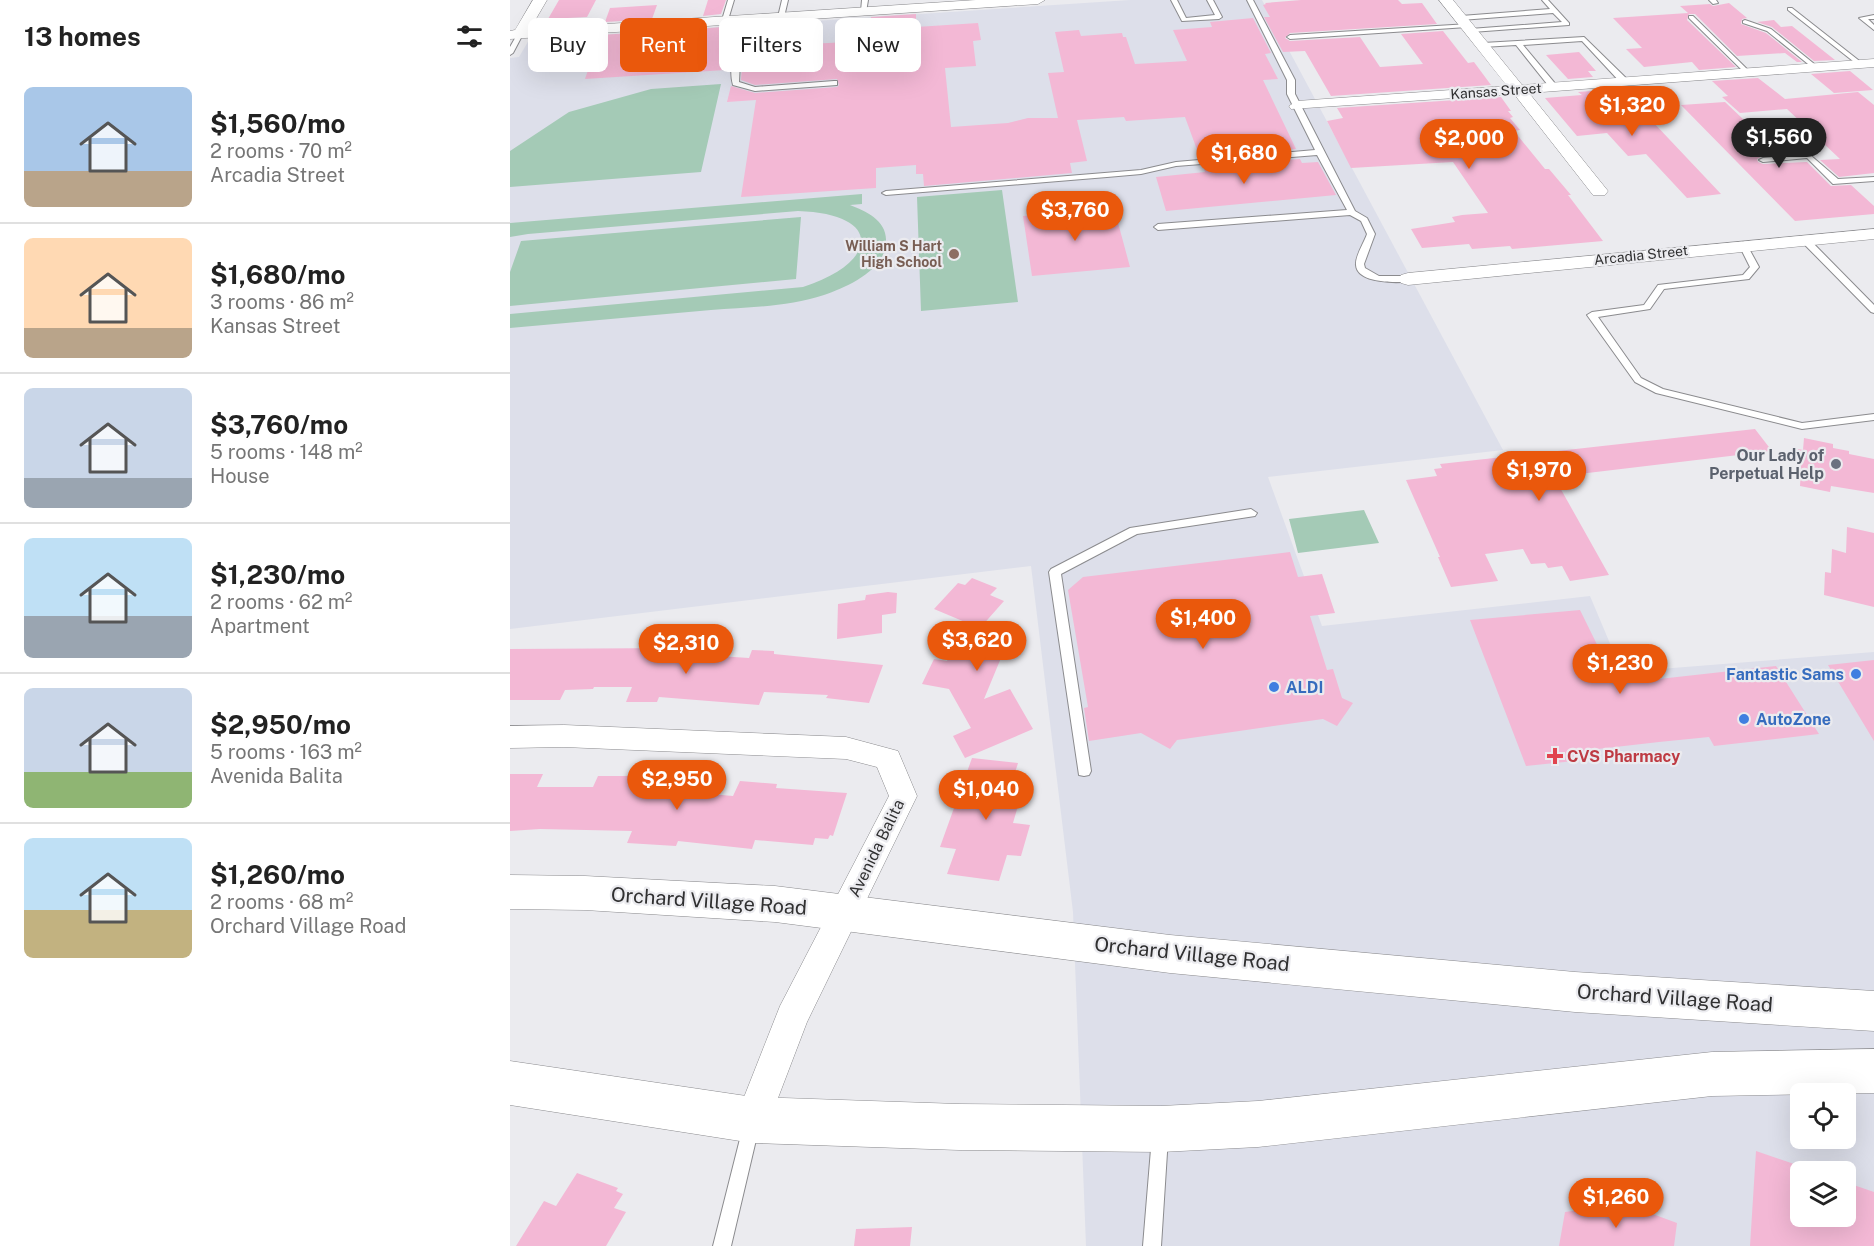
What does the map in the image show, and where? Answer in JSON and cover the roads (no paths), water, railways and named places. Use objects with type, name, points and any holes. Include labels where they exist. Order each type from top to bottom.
[{"type":"main road","name":"Orchard Village Road","points":[[510,892],[596,893],[775,904],[1182,955],[1575,992],[1874,1011]]},
{"type":"main road","points":[[510,1083],[753,1120],[959,1127],[1161,1129],[1258,1124],[1712,1074],[1874,1071]]},
{"type":"street","points":[[515,34],[540,0]]},
{"type":"street","points":[[764,18],[865,6],[1036,0]]},
{"type":"street","points":[[1446,0],[1599,191]]},
{"type":"street","points":[[515,34],[719,20]]},
{"type":"street","name":"Kansas Street","points":[[1297,106],[1867,64]]},
{"type":"street","name":"Arcadia Street","points":[[1408,279],[1874,234]]},
{"type":"street","name":"Avenida Balita","points":[[510,737],[564,736],[846,748],[888,759],[903,796],[792,1017],[753,1120]]},
{"type":"lane","points":[[726,18],[730,0]]},
{"type":"lane","points":[[781,17],[785,0]]},
{"type":"lane","points":[[1174,0],[1184,20],[1219,17],[1210,0]]},
{"type":"lane","points":[[1250,0],[1291,80],[1291,94],[1320,152],[1352,212],[1364,220],[1371,234],[1360,264],[1361,269],[1373,278],[1408,279]]},
{"type":"lane","points":[[1290,37],[1467,24],[1567,24],[1545,0]]},
{"type":"lane","points":[[1790,9],[1867,64]]},
{"type":"lane","points":[[1467,24],[1555,11]]},
{"type":"lane","points":[[1690,17],[1748,73]]},
{"type":"lane","points":[[1874,17],[1862,18],[1874,28]]},
{"type":"lane","points":[[1745,22],[1769,30],[1815,68]]},
{"type":"lane","points":[[510,53],[515,34]]},
{"type":"lane","points":[[1483,45],[1584,39],[1624,81]]},
{"type":"lane","points":[[1518,43],[1554,87]]},
{"type":"lane","points":[[735,72],[734,80],[736,83],[755,89],[834,84]]},
{"type":"lane","points":[[886,193],[1107,175],[1176,164],[1320,152]]},
{"type":"lane","points":[[1763,160],[1809,156],[1836,182],[1874,179]]},
{"type":"lane","points":[[1158,227],[1352,212]]},
{"type":"lane","points":[[1805,240],[1874,310]]},
{"type":"lane","points":[[1743,245],[1755,267],[1746,277],[1661,287],[1647,307],[1592,315],[1638,380],[1660,391],[1802,426],[1874,417]]},
{"type":"lane","points":[[1084,771],[1055,572],[1134,531],[1251,513]]},
{"type":"lane","points":[[722,1246],[753,1120]]},
{"type":"lane","points":[[1152,1246],[1161,1129]]},
{"type":"place","name":"William S Hart High School","points":[[954,254]]},
{"type":"place","name":"Our Lady of Perpetual Help","points":[[1836,464]]},
{"type":"place","name":"Fantastic Sams","points":[[1856,674]]},
{"type":"place","name":"ALDI","points":[[1274,687]]},
{"type":"place","name":"AutoZone","points":[[1744,719]]},
{"type":"place","name":"CVS Pharmacy","points":[[1555,756]]}]
